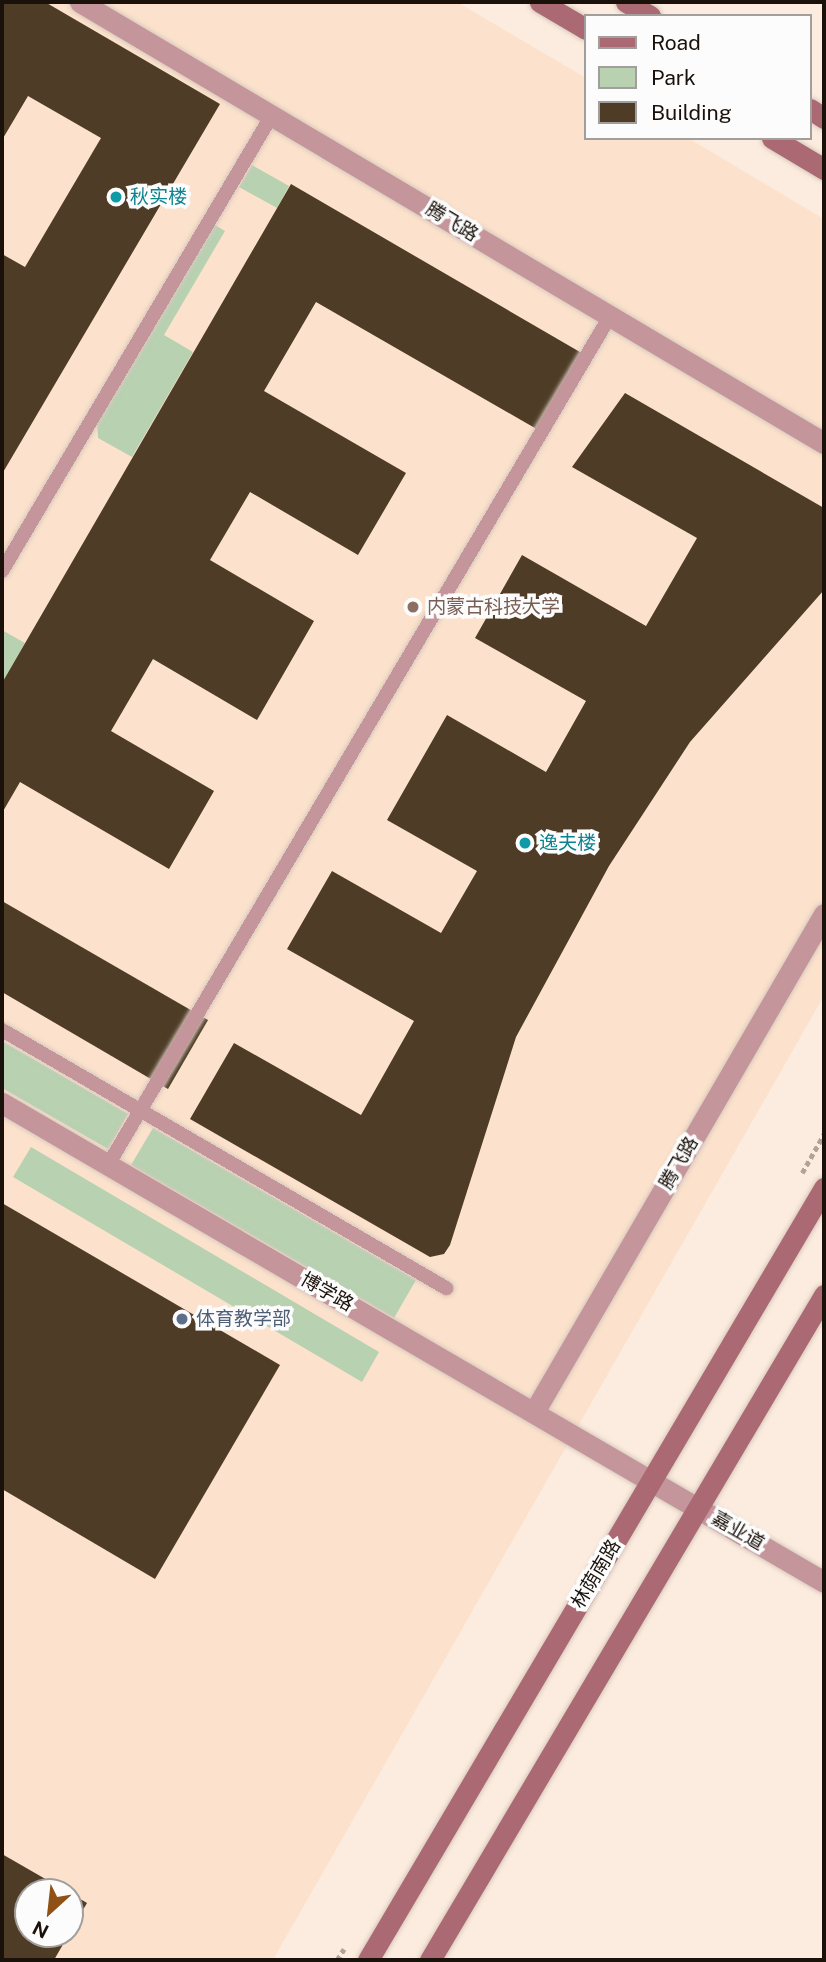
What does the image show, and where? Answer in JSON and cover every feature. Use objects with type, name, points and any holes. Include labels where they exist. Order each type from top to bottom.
[{"type":"main road","points":[[540,2],[584,28]]},
{"type":"main road","points":[[626,2],[647,14]]},
{"type":"main road","points":[[775,140],[824,169]]},
{"type":"main road","name":"林荫南路","points":[[368,1960],[824,1188]]},
{"type":"main road","points":[[430,1960],[824,1295]]},
{"type":"street","name":"腾飞路","points":[[80,2],[824,443]]},
{"type":"street","name":"腾飞路","points":[[534,1412],[824,914]]},
{"type":"street","name":"博学路","points":[[2,1103],[651,1480]]},
{"type":"street","name":"嘉业道","points":[[651,1480],[824,1582]]},
{"type":"lane","points":[[2,571],[272,115]]},
{"type":"lane","points":[[108,1165],[610,316]]},
{"type":"lane","points":[[2,1030],[446,1288]]},
{"type":"shaded area","name":"内蒙古科技大学","points":[[2,2],[457,2],[584,77],[584,140],[691,140],[824,219],[824,996],[273,1960],[2,1960]]},
{"type":"green space","points":[[252,165],[289,186],[277,208],[239,187]]},
{"type":"green space","points":[[215,225],[225,231],[164,335],[193,352],[132,457],[98,438],[97,421]]},
{"type":"green space","points":[[2,630],[25,643],[2,683]]},
{"type":"green space","points":[[2,1041],[128,1114],[108,1149],[2,1088]]},
{"type":"green space","points":[[153,1128],[416,1280],[394,1318],[131,1165]]},
{"type":"green space","points":[[31,1147],[379,1352],[362,1382],[13,1177]]},
{"type":"building","name":"秋实楼","points":[[2,2],[45,2],[220,104],[2,474],[2,254],[25,267],[101,138],[28,96],[2,140]]},
{"type":"building","points":[[291,184],[592,359],[547,435],[316,302],[264,391],[406,473],[358,555],[250,492],[210,560],[314,621],[257,720],[153,659],[111,731],[214,791],[169,869],[20,782],[2,813],[2,683]]},
{"type":"building","name":"逸夫楼","points":[[625,393],[824,508],[824,590],[690,742],[609,866],[516,1037],[450,1245],[444,1254],[430,1257],[190,1119],[234,1043],[361,1115],[414,1021],[287,949],[332,871],[441,933],[477,871],[387,820],[447,715],[546,772],[586,701],[475,638],[522,555],[646,626],[697,538],[572,467]]},
{"type":"building","points":[[2,901],[208,1020],[168,1089],[2,992]]},
{"type":"building","points":[[2,1203],[280,1365],[155,1579],[2,1489]]},
{"type":"building","points":[[2,1854],[44,1878],[14,1878],[14,1948],[61,1948],[54,1960],[2,1960]]},
{"type":"place","name":"秋实楼","points":[[116,197]]},
{"type":"place","name":"内蒙古科技大学","points":[[413,607]]},
{"type":"place","name":"逸夫楼","points":[[525,843]]},
{"type":"place","name":"体育教学部","points":[[182,1319]]}]
